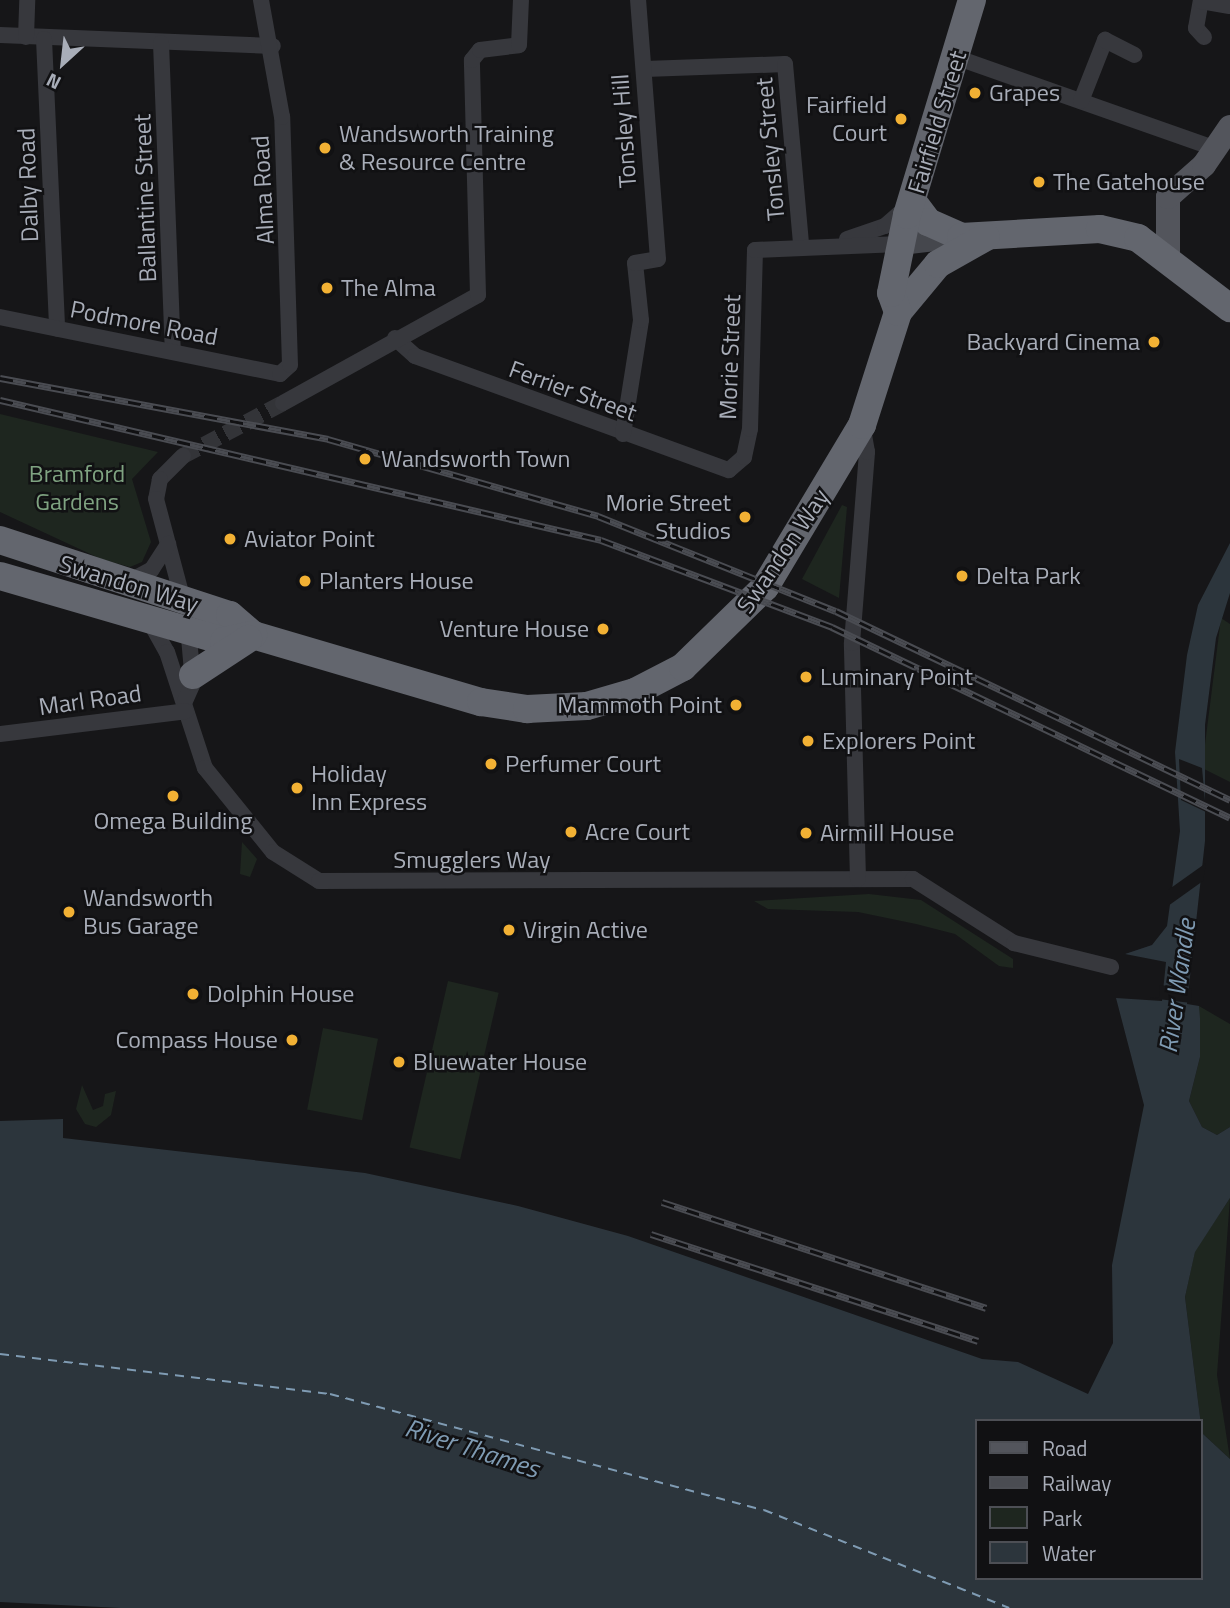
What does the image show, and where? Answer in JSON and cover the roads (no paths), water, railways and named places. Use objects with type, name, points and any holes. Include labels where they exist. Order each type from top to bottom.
[{"type":"highway","name":"Fairfield Street","points":[[900,244],[958,58],[972,0]]},
{"type":"highway","points":[[913,202],[928,222],[973,237],[1100,229],[1138,238],[1168,255],[1230,308]]},
{"type":"highway","name":"Swandon Way","points":[[0,540],[230,615],[253,635],[481,702],[559,708],[635,692],[719,638],[765,587],[862,425],[898,312],[937,264],[973,237]]},
{"type":"highway","name":"Swandon Way","points":[[898,312],[891,293],[900,244]]},
{"type":"highway","name":"Swandon Way","points":[[0,576],[188,628],[223,641],[253,635]]},
{"type":"highway","points":[[188,695],[253,635]]},
{"type":"main road","points":[[1168,255],[1168,197],[1216,149],[1230,127]]},
{"type":"street","points":[[26,37],[27,0]]},
{"type":"street","name":"Alma Road","points":[[261,0],[273,46],[294,358],[280,374]]},
{"type":"street","points":[[283,403],[395,338],[478,295],[472,60],[480,50],[516,48],[521,41],[521,0]]},
{"type":"street","name":"Tonsley Hill","points":[[623,433],[641,320],[635,263],[658,259],[638,0]]},
{"type":"street","points":[[1204,37],[1196,28],[1201,1],[1230,6]]},
{"type":"street","points":[[0,35],[44,39],[273,46]]},
{"type":"street","name":"Dalby Road","points":[[44,39],[57,329]]},
{"type":"street","points":[[1081,101],[1105,40],[1134,55]]},
{"type":"street","name":"Ballantine Street","points":[[161,43],[173,351]]},
{"type":"street","points":[[958,58],[985,70],[1216,149]]},
{"type":"street","name":"Tonsley Street","points":[[645,69],[785,64],[801,246]]},
{"type":"street","points":[[844,242],[885,226],[913,202]]},
{"type":"street","points":[[801,246],[844,242],[900,244],[973,237]]},
{"type":"street","name":"Morie Street","points":[[740,465],[750,429],[755,250],[801,246]]},
{"type":"street","name":"Podmore Road","points":[[0,317],[280,374]]},
{"type":"street","name":"Ferrier Street","points":[[395,338],[415,356],[718,469],[740,465]]},
{"type":"street","points":[[858,879],[852,643],[865,490],[862,425]]},
{"type":"street","name":"Smugglers Way","points":[[180,459],[156,491],[188,628],[188,695],[200,757],[227,797],[273,852],[319,881],[913,879],[1014,943],[1111,967]]},
{"type":"street","points":[[126,583],[152,569],[168,544]]},
{"type":"street","name":"Smugglers Way","points":[[147,618],[188,695]]},
{"type":"street","name":"Marl Road","points":[[0,734],[188,695]]},
{"type":"water","points":[[1230,543],[1230,593],[1216,638],[1205,725],[1205,841],[1187,1004],[1199,1006],[1200,1018],[1200,1057],[1189,1101],[1202,1127],[1217,1135],[1230,1127],[1230,1198],[1195,1252],[1185,1297],[1200,1419],[974,1419],[974,1580],[1202,1580],[1202,1433],[1230,1459],[1230,1608],[121,1608],[0,1602],[0,1121],[63,1119],[63,1138],[365,1173],[518,1206],[628,1236],[982,1359],[1018,1362],[1088,1394],[1113,1343],[1112,1265],[1144,1105],[1116,998],[1162,1001],[1166,962],[1125,954],[1152,945],[1167,926],[1180,831],[1175,752],[1187,655],[1198,605]]},
{"type":"tunnel","points":[[183,456],[283,403]]},
{"type":"railway","points":[[0,378],[328,439],[598,516],[836,611],[1230,800]]},
{"type":"railway","points":[[0,400],[601,540],[832,627],[1230,818]]},
{"type":"railway","points":[[662,1202],[986,1308]]},
{"type":"railway","points":[[651,1234],[978,1341]]},
{"type":"place","name":"Grapes","points":[[975,93]]},
{"type":"place","name":"Fairfield Court","points":[[901,119]]},
{"type":"place","name":"Wandsworth Training & Resource Centre","points":[[325,148]]},
{"type":"place","name":"The Gatehouse","points":[[1039,182]]},
{"type":"place","name":"The Alma","points":[[327,288]]},
{"type":"place","name":"Backyard Cinema","points":[[1154,342]]},
{"type":"place","name":"Wandsworth Town","points":[[365,459]]},
{"type":"place","name":"Morie Street Studios","points":[[745,517]]},
{"type":"place","name":"Aviator Point","points":[[230,539]]},
{"type":"place","name":"Delta Park","points":[[962,576]]},
{"type":"place","name":"Planters House","points":[[305,581]]},
{"type":"place","name":"Venture House","points":[[603,629]]},
{"type":"place","name":"Luminary Point","points":[[806,677]]},
{"type":"place","name":"Mammoth Point","points":[[736,705]]},
{"type":"place","name":"Explorers Point","points":[[808,741]]},
{"type":"place","name":"Perfumer Court","points":[[491,764]]},
{"type":"place","name":"Holiday Inn Express","points":[[297,788]]},
{"type":"place","name":"Omega Building","points":[[173,796]]},
{"type":"place","name":"Acre Court","points":[[571,832]]},
{"type":"place","name":"Airmill House","points":[[806,833]]},
{"type":"place","name":"Wandsworth Bus Garage","points":[[69,912]]},
{"type":"place","name":"Virgin Active","points":[[509,930]]},
{"type":"place","name":"Dolphin House","points":[[193,994]]},
{"type":"place","name":"Compass House","points":[[292,1040]]},
{"type":"place","name":"Bluewater House","points":[[399,1062]]},
{"type":"park label","name":"Bramford Gardens","points":[[77,488]]},
{"type":"water label","name":"River Wandle","points":[[1177,986]]},
{"type":"water label","name":"River Thames","points":[[472,1448]]}]
